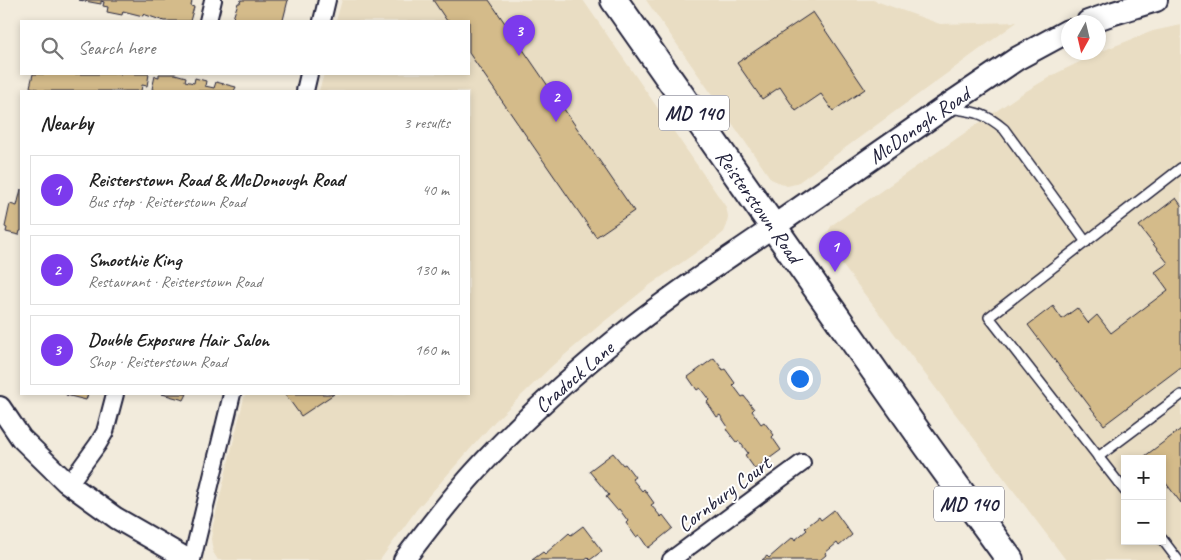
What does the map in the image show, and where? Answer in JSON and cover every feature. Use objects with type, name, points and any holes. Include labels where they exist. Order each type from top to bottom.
[{"type":"main road","name":"Reisterstown Road","points":[[614,0],[928,447],[1010,560]]},
{"type":"main road","points":[[1106,16],[1156,0]]},
{"type":"main road","name":"McDonogh Road","points":[[773,226],[1018,58],[1061,35]]},
{"type":"street","points":[[208,20],[213,0]]},
{"type":"street","points":[[322,20],[327,0]]},
{"type":"street","points":[[305,90],[309,75]]},
{"type":"street","name":"Cradock Lane","points":[[404,560],[473,474],[547,398],[626,331],[773,226]]},
{"type":"street","points":[[69,484],[98,444],[109,418],[115,395]]},
{"type":"street","points":[[0,408],[21,438],[69,484],[116,518],[191,560],[232,395]]},
{"type":"street","name":"Cornbury Court","points":[[671,560],[802,463]]},
{"type":"lane","points":[[944,108],[978,113],[991,118],[1004,129],[1086,242]]},
{"type":"lane","points":[[1121,486],[989,317],[1181,168]]},
{"type":"lane","points":[[1098,457],[1181,395]]},
{"type":"lane","points":[[1166,544],[1178,560]]},
{"type":"shaded area","points":[[342,0],[583,0],[726,207],[727,225],[724,232],[718,237],[650,285],[553,365],[495,421],[417,509],[380,560],[218,560],[213,552],[211,539],[213,525],[245,395],[470,395],[470,90],[319,90],[324,75],[470,75],[470,20],[336,20]]},
{"type":"shaded area","points":[[646,0],[873,0],[940,24],[1017,22],[796,184],[787,186],[771,179]]},
{"type":"shaded area","points":[[1181,25],[1181,560],[1066,560],[828,246],[825,237],[832,225],[1018,96],[1084,60],[1106,60],[1106,49],[1153,31]]},
{"type":"building","points":[[79,0],[190,0],[192,1],[191,6],[194,7],[190,20],[161,20],[143,14],[143,16],[123,11],[122,15],[107,12],[108,7],[103,6],[104,2],[101,1],[101,4]]},
{"type":"building","points":[[241,0],[288,0],[283,20],[232,20],[238,3]]},
{"type":"building","points":[[433,0],[489,0],[634,211],[596,237],[470,54],[470,20],[446,20]]},
{"type":"building","points":[[813,12],[865,89],[833,111],[821,94],[796,111],[780,87],[762,99],[737,63]]},
{"type":"building","points":[[33,75],[149,75],[147,86],[142,85],[141,90],[38,90],[30,87]]},
{"type":"building","points":[[159,75],[179,75],[186,77],[185,81],[194,83],[195,78],[206,81],[205,86],[214,88],[216,82],[236,87],[234,90],[152,89],[155,76],[159,77]]},
{"type":"building","points":[[20,193],[19,235],[6,232],[7,228],[5,227],[10,204],[17,206]]},
{"type":"building","points":[[1176,198],[1181,205],[1181,367],[1104,425],[1028,325],[1053,306],[1062,319],[1077,308],[1088,323],[1097,315],[1111,333],[1168,290],[1155,272],[1168,263],[1139,226]]},
{"type":"building","points":[[714,358],[723,370],[725,369],[742,397],[744,396],[754,409],[752,411],[761,424],[764,422],[774,435],[772,437],[781,450],[755,469],[745,455],[748,453],[726,429],[728,427],[720,415],[717,417],[707,402],[709,400],[700,388],[697,390],[688,377]]},
{"type":"building","points":[[66,395],[88,395],[86,400]]},
{"type":"building","points":[[166,395],[186,395],[184,400]]},
{"type":"building","points":[[286,395],[332,395],[301,416]]},
{"type":"building","points":[[1181,429],[1181,503],[1166,483],[1166,455],[1146,455]]},
{"type":"building","points":[[613,453],[635,477],[632,479],[642,491],[644,489],[654,503],[651,505],[661,517],[663,515],[673,528],[648,548],[639,535],[636,537],[626,523],[628,521],[606,497],[609,495],[589,471]]},
{"type":"building","points":[[834,510],[852,535],[839,546],[837,543],[820,560],[762,560],[767,556],[769,558],[793,537],[795,540],[807,530],[805,528],[819,517],[821,520]]},
{"type":"building","points":[[583,526],[602,551],[590,560],[588,558],[585,560],[532,560],[543,552],[545,554],[569,533],[571,535]]},
{"type":"place","name":"Double Exposure Hair Salon","points":[[519,56]]},
{"type":"place","name":"Smoothie King","points":[[556,122]]},
{"type":"place","name":"Reisterstown Road & McDonough Road","points":[[835,272]]}]
